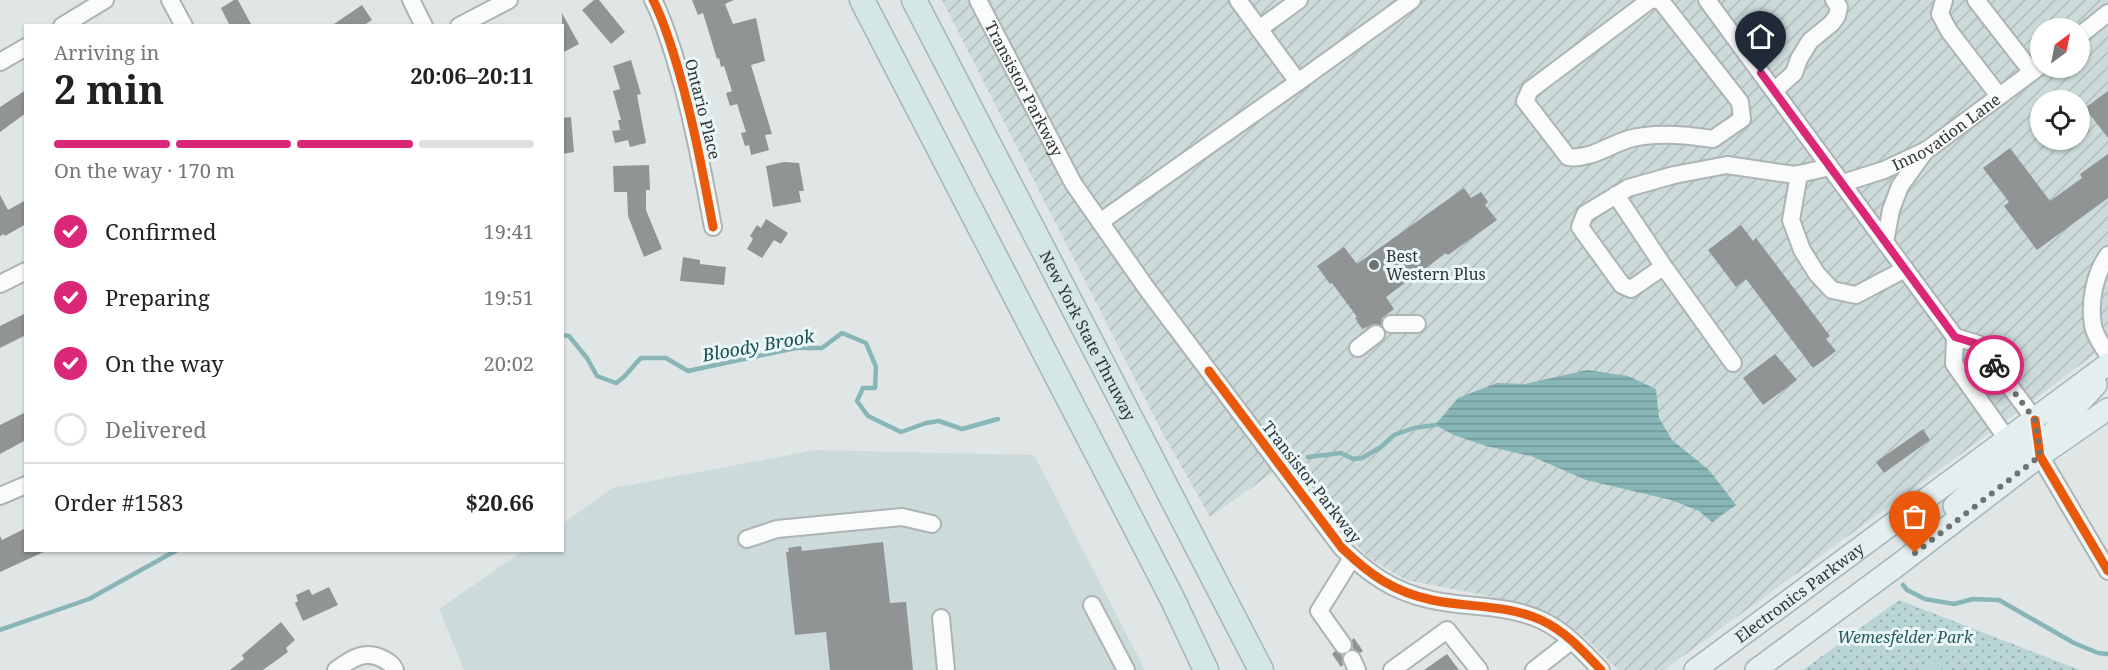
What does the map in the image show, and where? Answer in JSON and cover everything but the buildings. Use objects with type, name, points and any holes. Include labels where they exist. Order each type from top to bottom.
[{"type":"highway","points":[[862,0],[1172,598],[1206,670]]},
{"type":"highway","name":"New York State Thruway","points":[[914,0],[1261,670]]},
{"type":"main road","points":[[2023,447],[2031,434],[2035,420],[2108,365]]},
{"type":"main road","points":[[1756,670],[1898,566],[1937,521],[2023,447],[2051,434],[2097,384],[2108,365]]},
{"type":"main road","name":"Electronics Parkway","points":[[1695,670],[2023,447],[2108,409]]},
{"type":"street","points":[[65,24],[105,0]]},
{"type":"street","points":[[170,0],[182,24]]},
{"type":"street","points":[[411,0],[423,24]]},
{"type":"street","points":[[463,24],[509,0]]},
{"type":"street","name":"Ontario Place","points":[[653,0],[661,14],[683,83],[713,227]]},
{"type":"street","name":"Transistor Parkway","points":[[978,0],[1073,183],[1147,289],[1342,548],[1365,570],[1394,589],[1433,600],[1510,610],[1539,619],[1554,627],[1581,648],[1600,670]]},
{"type":"street","points":[[1238,0],[1298,82]]},
{"type":"street","points":[[1259,30],[1299,0]]},
{"type":"street","points":[[1100,222],[1412,0]]},
{"type":"street","points":[[1650,0],[1530,90],[1525,101],[1568,157],[1579,158],[1631,138],[1684,134],[1713,139],[1742,119],[1740,102],[1661,1],[1656,0]]},
{"type":"street","points":[[1707,0],[1955,337],[1978,344],[2035,420]]},
{"type":"street","points":[[1774,91],[1794,73],[1810,41],[1837,16],[1839,7],[1834,0]]},
{"type":"street","points":[[1944,0],[1940,14],[1948,31],[1999,96]]},
{"type":"street","points":[[1976,0],[2030,62]]},
{"type":"street","points":[[2090,27],[2108,13]]},
{"type":"street","points":[[0,62],[24,48]]},
{"type":"street","name":"Innovation Lane","points":[[1843,183],[1884,170],[1927,150],[2030,73]]},
{"type":"street","points":[[1713,139],[1726,165]]},
{"type":"street","points":[[1885,242],[1891,210],[1900,186],[1927,150]]},
{"type":"street","points":[[1668,273],[1660,269],[1631,289],[1622,285],[1580,226],[1585,214],[1628,188],[1674,175],[1726,165],[1799,174],[1830,167]]},
{"type":"street","points":[[1799,174],[1791,220],[1802,250],[1817,274],[1832,290],[1856,295],[1905,268]]},
{"type":"street","points":[[1616,195],[1668,273],[1733,363]]},
{"type":"street","points":[[2108,255],[2102,264],[2093,295],[2093,327],[2108,355]]},
{"type":"street","points":[[0,284],[24,272]]},
{"type":"street","points":[[1391,324],[1417,324]]},
{"type":"street","points":[[1358,348],[1376,334]]},
{"type":"street","points":[[1955,337],[1954,364],[2023,447],[2108,571]]},
{"type":"street","points":[[0,496],[24,486]]},
{"type":"street","points":[[747,539],[777,529],[902,518],[932,524]]},
{"type":"street","points":[[1351,658],[1319,611],[1352,558]]},
{"type":"street","points":[[1092,605],[1126,670]]},
{"type":"street","points":[[941,618],[946,670]]},
{"type":"street","points":[[1392,670],[1448,630],[1479,670]]},
{"type":"street","points":[[1534,670],[1571,641]]},
{"type":"street","points":[[336,670],[349,660],[364,654],[378,656],[393,665],[396,670]]},
{"type":"shaded area","points":[[942,0],[2108,0],[2108,344],[1664,670],[1618,670],[1585,637],[1548,612],[1484,595],[1406,580],[1369,558],[1334,521],[1293,458],[1210,517],[1163,434]]},
{"type":"shaded area","points":[[1587,370],[1628,376],[1656,389],[1659,418],[1672,440],[1709,470],[1736,505],[1712,522],[1699,511],[1671,500],[1586,480],[1531,456],[1486,446],[1454,435],[1435,425],[1458,398],[1497,383],[1525,384]]},
{"type":"shaded area","points":[[816,450],[1034,455],[1145,670],[464,670],[439,609],[522,552],[564,552],[564,522],[613,488]]},
{"type":"green space","name":"Wemesfelder Park","points":[[1899,600],[2080,670],[1803,670]]},
{"type":"green space","points":[[1933,658],[1942,670],[1917,670]]},
{"type":"waterway","name":"Bloody Brook","points":[[564,335],[569,336],[587,358],[597,376],[616,383],[641,358],[666,358],[688,371],[796,348],[822,348],[842,333],[866,343],[876,367],[875,388],[863,388],[857,401],[868,416],[901,432],[939,421],[962,429],[998,419]]},
{"type":"waterway","points":[[1308,457],[1341,453],[1353,459],[1362,458],[1381,447],[1394,435],[1414,428],[1435,425]]},
{"type":"waterway","name":"Bloody Brook","points":[[0,630],[89,599],[173,552]]},
{"type":"waterway","points":[[1903,585],[1907,590],[1925,599],[1954,604],[1973,599],[1999,600],[2074,643],[2098,653],[2108,654]]},
{"type":"cycle path","points":[[653,0],[673,52],[685,95],[713,227]]},
{"type":"cycle path","points":[[1209,371],[1342,548],[1373,574],[1394,587],[1418,597],[1514,611],[1541,620],[1566,636],[1601,670]]},
{"type":"cycle path","points":[[2035,420],[2040,456],[2108,571]]},
{"type":"way so far","points":[[1915,553],[2040,456],[2035,420],[1994,365]]},
{"type":"place","name":"Best Western Plus","points":[[1374,265]]},
{"type":"route","points":[[1761,73],[1955,337],[1978,344],[1994,365]]}]
